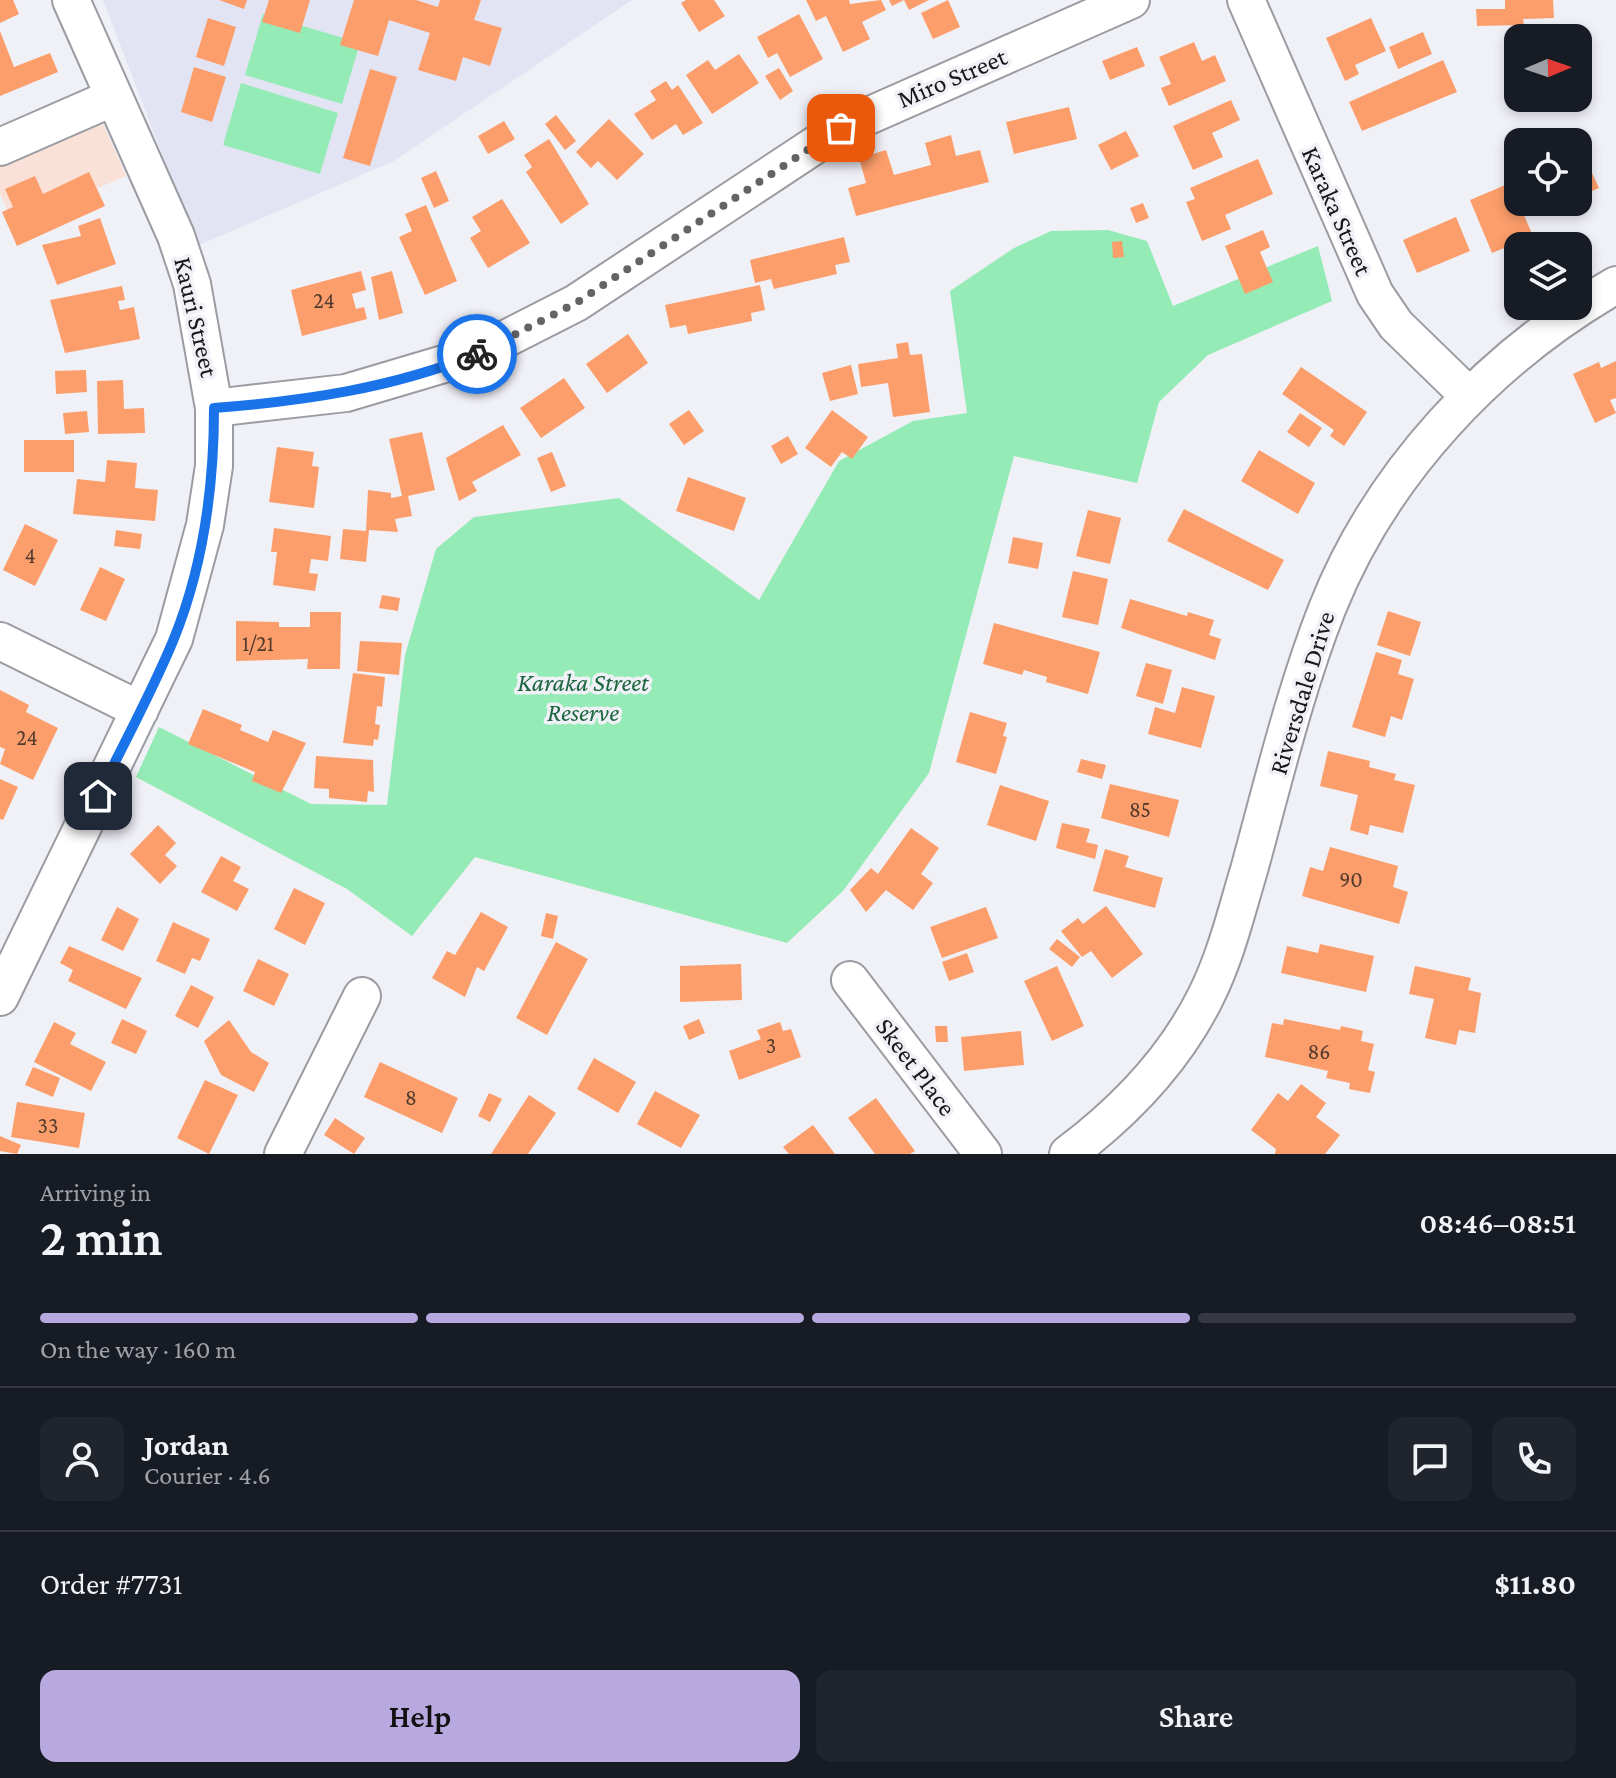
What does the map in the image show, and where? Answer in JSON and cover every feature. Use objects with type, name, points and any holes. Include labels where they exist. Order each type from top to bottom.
[{"type":"street","name":"Kauri Street","points":[[0,997],[174,639],[205,525],[214,466],[214,408],[205,339],[188,272],[176,236],[71,0]]},
{"type":"street","name":"Miro Street","points":[[214,408],[346,393],[474,355],[576,303],[841,128],[1131,0]]},
{"type":"street","name":"Karaka Street","points":[[1246,0],[1375,294],[1396,325],[1469,396]]},
{"type":"street","points":[[0,147],[112,98]]},
{"type":"street","name":"Riversdale Drive","points":[[1068,1154],[1133,1099],[1162,1064],[1205,999],[1233,924],[1300,689],[1342,573],[1397,482],[1469,396],[1535,339],[1616,285]]},
{"type":"street","points":[[0,641],[140,710]]},
{"type":"street","name":"Skeet Place","points":[[850,980],[983,1154]]},
{"type":"street","points":[[283,1154],[362,996]]},
{"type":"shaded area","points":[[103,0],[632,0],[394,161],[197,246]]},
{"type":"shaded area","points":[[94,103],[126,176],[14,225],[0,193],[0,144]]},
{"type":"green space","points":[[263,14],[360,43],[342,104],[245,75]]},
{"type":"green space","points":[[241,83],[338,113],[320,174],[223,145]]},
{"type":"green space","name":"Karaka Street Reserve","points":[[1108,230],[1147,241],[1173,306],[1318,246],[1332,301],[1208,355],[1159,402],[1137,483],[1014,456],[929,773],[843,891],[787,943],[475,857],[412,936],[347,889],[136,777],[159,727],[311,804],[387,805],[405,655],[436,549],[474,517],[619,498],[759,600],[839,461],[913,421],[967,413],[950,291],[1014,248],[1051,231]]},
{"type":"building","points":[[0,0],[13,0],[19,14],[0,23]]},
{"type":"building","points":[[219,0],[247,0],[244,9]]},
{"type":"building","points":[[269,0],[310,0],[300,33],[262,22]]},
{"type":"building","points":[[354,0],[416,0],[438,7],[440,0],[481,0],[474,20],[502,28],[490,66],[463,57],[456,81],[418,70],[430,33],[389,20],[378,56],[340,45]]},
{"type":"building","points":[[686,0],[714,0],[725,16],[699,32],[681,3]]},
{"type":"building","points":[[806,0],[849,0],[850,4],[881,0],[886,10],[862,22],[870,39],[843,52],[826,16],[816,21]]},
{"type":"building","points":[[889,0],[904,0],[892,6]]},
{"type":"building","points":[[904,0],[929,0],[909,10]]},
{"type":"building","points":[[948,0],[960,27],[933,39],[921,13]]},
{"type":"building","points":[[1505,0],[1553,0],[1554,18],[1523,19],[1524,24],[1477,26],[1476,9],[1505,9]]},
{"type":"building","points":[[799,14],[823,59],[790,77],[777,53],[768,58],[757,37]]},
{"type":"building","points":[[208,18],[236,27],[224,66],[196,57]]},
{"type":"building","points":[[1371,18],[1386,51],[1355,65],[1359,74],[1345,81],[1326,38]]},
{"type":"building","points":[[0,31],[14,67],[50,53],[58,72],[0,96]]},
{"type":"building","points":[[1423,32],[1432,54],[1398,69],[1389,47]]},
{"type":"building","points":[[1194,42],[1202,61],[1215,55],[1226,81],[1169,106],[1161,88],[1171,84],[1159,57]]},
{"type":"building","points":[[1137,47],[1145,66],[1110,80],[1102,61]]},
{"type":"building","points":[[739,54],[759,83],[712,114],[686,75],[708,60],[715,70]]},
{"type":"building","points":[[1443,60],[1457,92],[1362,131],[1349,102]]},
{"type":"building","points":[[194,67],[226,77],[212,122],[181,112]]},
{"type":"building","points":[[779,68],[793,91],[780,100],[765,76]]},
{"type":"building","points":[[370,69],[397,77],[370,166],[343,158]]},
{"type":"building","points":[[666,81],[672,90],[678,85],[703,123],[683,135],[676,124],[652,140],[634,114],[656,100],[650,91]]},
{"type":"building","points":[[1231,100],[1240,120],[1212,133],[1223,157],[1193,170],[1173,126]]},
{"type":"building","points":[[1069,107],[1077,139],[1014,154],[1006,122]]},
{"type":"building","points":[[556,115],[576,141],[565,150],[545,124]]},
{"type":"building","points":[[609,119],[644,154],[617,180],[598,161],[591,168],[576,152]]},
{"type":"building","points":[[504,121],[515,139],[488,154],[478,136]]},
{"type":"building","points":[[1126,131],[1139,156],[1111,170],[1098,145]]},
{"type":"building","points":[[951,135],[956,156],[980,150],[989,182],[856,216],[848,188],[866,183],[859,158],[886,150],[894,175],[931,165],[925,143]]},
{"type":"building","points":[[549,139],[589,204],[561,224],[526,172],[532,167],[524,155]]},
{"type":"building","points":[[1258,159],[1273,194],[1225,215],[1231,229],[1202,241],[1186,202],[1195,199],[1190,188]]},
{"type":"building","points":[[436,171],[449,201],[434,208],[421,178]]},
{"type":"building","points":[[89,172],[105,206],[17,246],[2,212],[13,207],[5,189],[35,176],[43,194]]},
{"type":"building","points":[[1592,173],[1599,188],[1592,191]]},
{"type":"building","points":[[1504,186],[1504,216],[1524,216],[1531,232],[1504,232],[1504,248],[1492,253],[1470,200]]},
{"type":"building","points":[[502,199],[530,243],[488,268],[470,238],[481,231],[472,217]]},
{"type":"building","points":[[1143,203],[1149,218],[1136,223],[1130,208]]},
{"type":"building","points":[[426,205],[457,281],[425,295],[399,237],[412,231],[405,214]]},
{"type":"building","points":[[1456,217],[1470,251],[1417,273],[1403,240]]},
{"type":"building","points":[[100,218],[116,264],[57,285],[42,245],[81,236],[78,226]]},
{"type":"building","points":[[1263,230],[1270,247],[1260,252],[1273,282],[1245,294],[1225,246]]},
{"type":"building","points":[[844,237],[850,262],[835,265],[837,274],[774,289],[771,279],[755,283],[750,260]]},
{"type":"building","points":[[1122,241],[1124,257],[1113,258],[1112,242]]},
{"type":"building","points":[[361,271],[366,290],[352,294],[356,309],[364,307],[367,319],[302,336],[291,290]]},
{"type":"building","points":[[392,271],[403,313],[379,320],[371,277]]},
{"type":"building","points":[[760,285],[765,310],[751,313],[752,321],[688,334],[686,325],[670,328],[665,305]]},
{"type":"building","points":[[122,286],[125,300],[118,301],[120,310],[134,307],[140,339],[65,353],[50,300]]},
{"type":"building","points":[[628,334],[648,363],[607,393],[586,364]]},
{"type":"building","points":[[908,342],[910,355],[922,354],[930,412],[893,417],[888,383],[861,387],[858,364],[898,358],[896,344]]},
{"type":"building","points":[[1616,361],[1616,398],[1610,400],[1616,413],[1595,423],[1573,374],[1599,362],[1601,368]]},
{"type":"building","points":[[851,365],[858,394],[830,401],[822,373]]},
{"type":"building","points":[[1301,367],[1367,412],[1344,446],[1330,436],[1334,430],[1282,394]]},
{"type":"building","points":[[86,370],[87,392],[56,394],[55,371]]},
{"type":"building","points":[[564,378],[585,408],[541,438],[520,408]]},
{"type":"building","points":[[123,380],[124,409],[144,408],[145,433],[98,434],[97,381]]},
{"type":"building","points":[[689,410],[704,431],[684,445],[669,424]]},
{"type":"building","points":[[832,410],[868,437],[852,459],[842,452],[831,467],[805,448]]},
{"type":"building","points":[[87,411],[89,432],[65,434],[63,413]]},
{"type":"building","points":[[1300,413],[1322,428],[1309,447],[1287,432]]},
{"type":"building","points":[[503,425],[521,455],[472,482],[477,491],[459,501],[446,458]]},
{"type":"building","points":[[422,432],[435,490],[408,496],[412,516],[395,519],[398,532],[369,530],[366,562],[340,559],[343,529],[366,531],[368,490],[391,493],[391,498],[402,496],[389,439]]},
{"type":"building","points":[[788,436],[798,454],[781,464],[771,446]]},
{"type":"building","points":[[24,440],[74,440],[74,472],[24,472]]},
{"type":"building","points":[[277,447],[314,452],[312,466],[319,467],[314,508],[269,502]]},
{"type":"building","points":[[1259,450],[1315,483],[1298,514],[1241,481]]},
{"type":"building","points":[[552,452],[566,486],[551,492],[537,458]]},
{"type":"building","points":[[107,460],[137,463],[135,488],[158,490],[155,521],[73,514],[77,479],[105,482]]},
{"type":"building","points":[[688,477],[746,498],[734,531],[676,511]]},
{"type":"building","points":[[1184,509],[1284,560],[1268,590],[1167,541]]},
{"type":"building","points":[[1088,510],[1121,518],[1110,564],[1076,556]]},
{"type":"building","points":[[25,524],[58,540],[35,586],[3,570]]},
{"type":"building","points":[[274,528],[331,536],[328,561],[311,559],[309,573],[318,574],[315,591],[273,585],[277,552],[271,552]]},
{"type":"building","points":[[116,530],[142,534],[140,549],[114,546]]},
{"type":"building","points":[[1013,537],[1043,543],[1038,569],[1008,563]]},
{"type":"building","points":[[100,567],[125,579],[106,621],[80,610]]},
{"type":"building","points":[[1073,571],[1108,579],[1098,625],[1062,617]]},
{"type":"building","points":[[382,595],[400,598],[398,611],[379,608]]},
{"type":"building","points":[[1130,599],[1187,616],[1188,612],[1214,620],[1209,635],[1221,639],[1215,660],[1121,628]]},
{"type":"building","points":[[1388,611],[1421,622],[1410,656],[1377,645]]},
{"type":"building","points":[[310,612],[341,612],[340,669],[307,669],[308,659],[236,661],[236,621],[279,622],[279,627],[310,627]]},
{"type":"building","points":[[994,623],[1100,652],[1088,694],[1046,682],[1047,677],[1024,670],[1022,675],[983,664]]},
{"type":"building","points":[[360,641],[402,643],[399,675],[357,671]]},
{"type":"building","points":[[1376,652],[1402,660],[1398,674],[1414,679],[1402,720],[1391,716],[1385,737],[1352,727]]},
{"type":"building","points":[[1146,663],[1172,670],[1163,704],[1136,696]]},
{"type":"building","points":[[353,673],[385,677],[382,707],[377,706],[375,724],[380,725],[378,740],[374,739],[373,746],[343,743]]},
{"type":"building","points":[[1182,687],[1215,696],[1201,748],[1148,734],[1155,707],[1175,713]]},
{"type":"building","points":[[0,690],[29,705],[26,712],[58,728],[33,780],[0,764],[5,749],[0,747]]},
{"type":"building","points":[[203,709],[242,725],[240,730],[268,742],[273,730],[306,743],[281,793],[252,781],[255,772],[188,744]]},
{"type":"building","points":[[970,712],[1007,723],[1003,736],[1007,737],[996,774],[956,762]]},
{"type":"building","points":[[1328,751],[1370,761],[1369,767],[1396,774],[1394,780],[1415,785],[1403,833],[1370,825],[1368,835],[1350,830],[1358,795],[1320,786]]},
{"type":"building","points":[[316,756],[373,760],[374,792],[368,791],[367,802],[329,798],[329,789],[314,788]]},
{"type":"building","points":[[1081,759],[1106,765],[1102,779],[1077,772]]},
{"type":"building","points":[[0,779],[18,787],[3,820],[0,819]]},
{"type":"building","points":[[1110,784],[1179,800],[1169,837],[1101,818]]},
{"type":"building","points":[[1000,785],[1049,801],[1036,841],[987,825]]},
{"type":"building","points":[[1062,823],[1090,829],[1086,842],[1098,845],[1095,859],[1056,848]]},
{"type":"building","points":[[158,825],[176,843],[165,855],[177,866],[160,884],[130,854]]},
{"type":"building","points":[[911,828],[939,848],[921,874],[933,883],[913,910],[886,890],[866,912],[850,890],[871,868],[878,874]]},
{"type":"building","points":[[1330,847],[1398,866],[1393,887],[1408,892],[1399,924],[1302,896],[1310,867],[1323,871]]},
{"type":"building","points":[[1105,849],[1129,856],[1125,867],[1163,878],[1155,908],[1093,891]]},
{"type":"building","points":[[221,856],[241,867],[233,881],[249,889],[237,911],[201,892]]},
{"type":"building","points":[[294,888],[325,903],[305,945],[274,929]]},
{"type":"building","points":[[1106,906],[1143,954],[1112,978],[1091,951],[1082,957],[1061,931],[1078,918],[1083,924]]},
{"type":"building","points":[[117,907],[139,919],[123,951],[101,940]]},
{"type":"building","points":[[986,907],[998,938],[942,958],[930,927]]},
{"type":"building","points":[[481,912],[508,927],[484,971],[477,967],[465,997],[432,978],[447,951],[455,955]]},
{"type":"building","points":[[546,913],[558,916],[553,939],[541,936]]},
{"type":"building","points":[[173,922],[210,939],[200,961],[192,958],[185,974],[156,961]]},
{"type":"building","points":[[1057,939],[1080,957],[1072,967],[1049,949]]},
{"type":"building","points":[[556,942],[588,959],[547,1035],[516,1018]]},
{"type":"building","points":[[1320,944],[1374,956],[1366,992],[1281,973],[1287,946],[1318,953]]},
{"type":"building","points":[[69,946],[142,978],[126,1009],[68,981],[73,970],[60,963]]},
{"type":"building","points":[[967,953],[974,972],[949,981],[942,962]]},
{"type":"building","points":[[258,959],[289,974],[274,1006],[243,991]]},
{"type":"building","points":[[741,964],[742,1000],[680,1002],[680,966]]},
{"type":"building","points":[[1057,966],[1084,1026],[1052,1041],[1024,981]]},
{"type":"building","points":[[1415,966],[1471,978],[1468,990],[1481,993],[1475,1033],[1459,1030],[1456,1045],[1425,1038],[1434,999],[1409,994]]},
{"type":"building","points":[[191,985],[214,997],[198,1028],[175,1016]]},
{"type":"building","points":[[122,1019],[147,1031],[136,1054],[111,1043]]},
{"type":"building","points":[[699,1019],[705,1033],[689,1040],[683,1026]]},
{"type":"building","points":[[1284,1019],[1340,1030],[1341,1026],[1363,1031],[1361,1041],[1374,1044],[1368,1070],[1375,1072],[1370,1093],[1349,1089],[1350,1083],[1326,1078],[1328,1071],[1265,1057],[1272,1023],[1283,1025]]},
{"type":"building","points":[[229,1020],[251,1052],[269,1063],[254,1092],[221,1075],[204,1041]]},
{"type":"building","points":[[54,1022],[76,1033],[70,1044],[106,1062],[91,1091],[34,1062]]},
{"type":"building","points":[[780,1022],[783,1031],[791,1029],[801,1057],[739,1080],[729,1051],[761,1039],[757,1030]]},
{"type":"building","points":[[935,1026],[947,1026],[948,1042],[936,1042]]},
{"type":"building","points":[[1021,1031],[1024,1065],[964,1071],[961,1037]]},
{"type":"building","points":[[594,1058],[636,1082],[618,1113],[577,1089]]},
{"type":"building","points":[[380,1062],[458,1098],[442,1133],[364,1097]]},
{"type":"building","points":[[33,1067],[60,1078],[53,1097],[25,1085]]},
{"type":"building","points":[[205,1080],[238,1095],[209,1154],[177,1138]]},
{"type":"building","points":[[1301,1084],[1326,1103],[1316,1117],[1340,1135],[1325,1154],[1275,1154],[1276,1149],[1251,1130],[1278,1093],[1288,1101]]},
{"type":"building","points":[[655,1091],[700,1115],[681,1148],[637,1124]]},
{"type":"building","points":[[489,1093],[502,1099],[490,1122],[478,1116]]},
{"type":"building","points":[[529,1095],[556,1113],[528,1154],[491,1154]]},
{"type":"building","points":[[876,1098],[915,1151],[910,1154],[875,1154],[848,1118]]},
{"type":"building","points":[[17,1102],[85,1113],[79,1148],[11,1137]]},
{"type":"building","points":[[335,1118],[365,1138],[354,1154],[324,1135]]},
{"type":"building","points":[[813,1125],[835,1154],[789,1154],[783,1147]]},
{"type":"building","points":[[0,1136],[21,1145],[17,1154],[0,1151]]},
{"type":"way so far","points":[[477,354],[576,303],[841,128]]},
{"type":"route","points":[[98,796],[174,639],[190,586],[205,525],[214,466],[214,408],[346,393],[477,354]]}]
